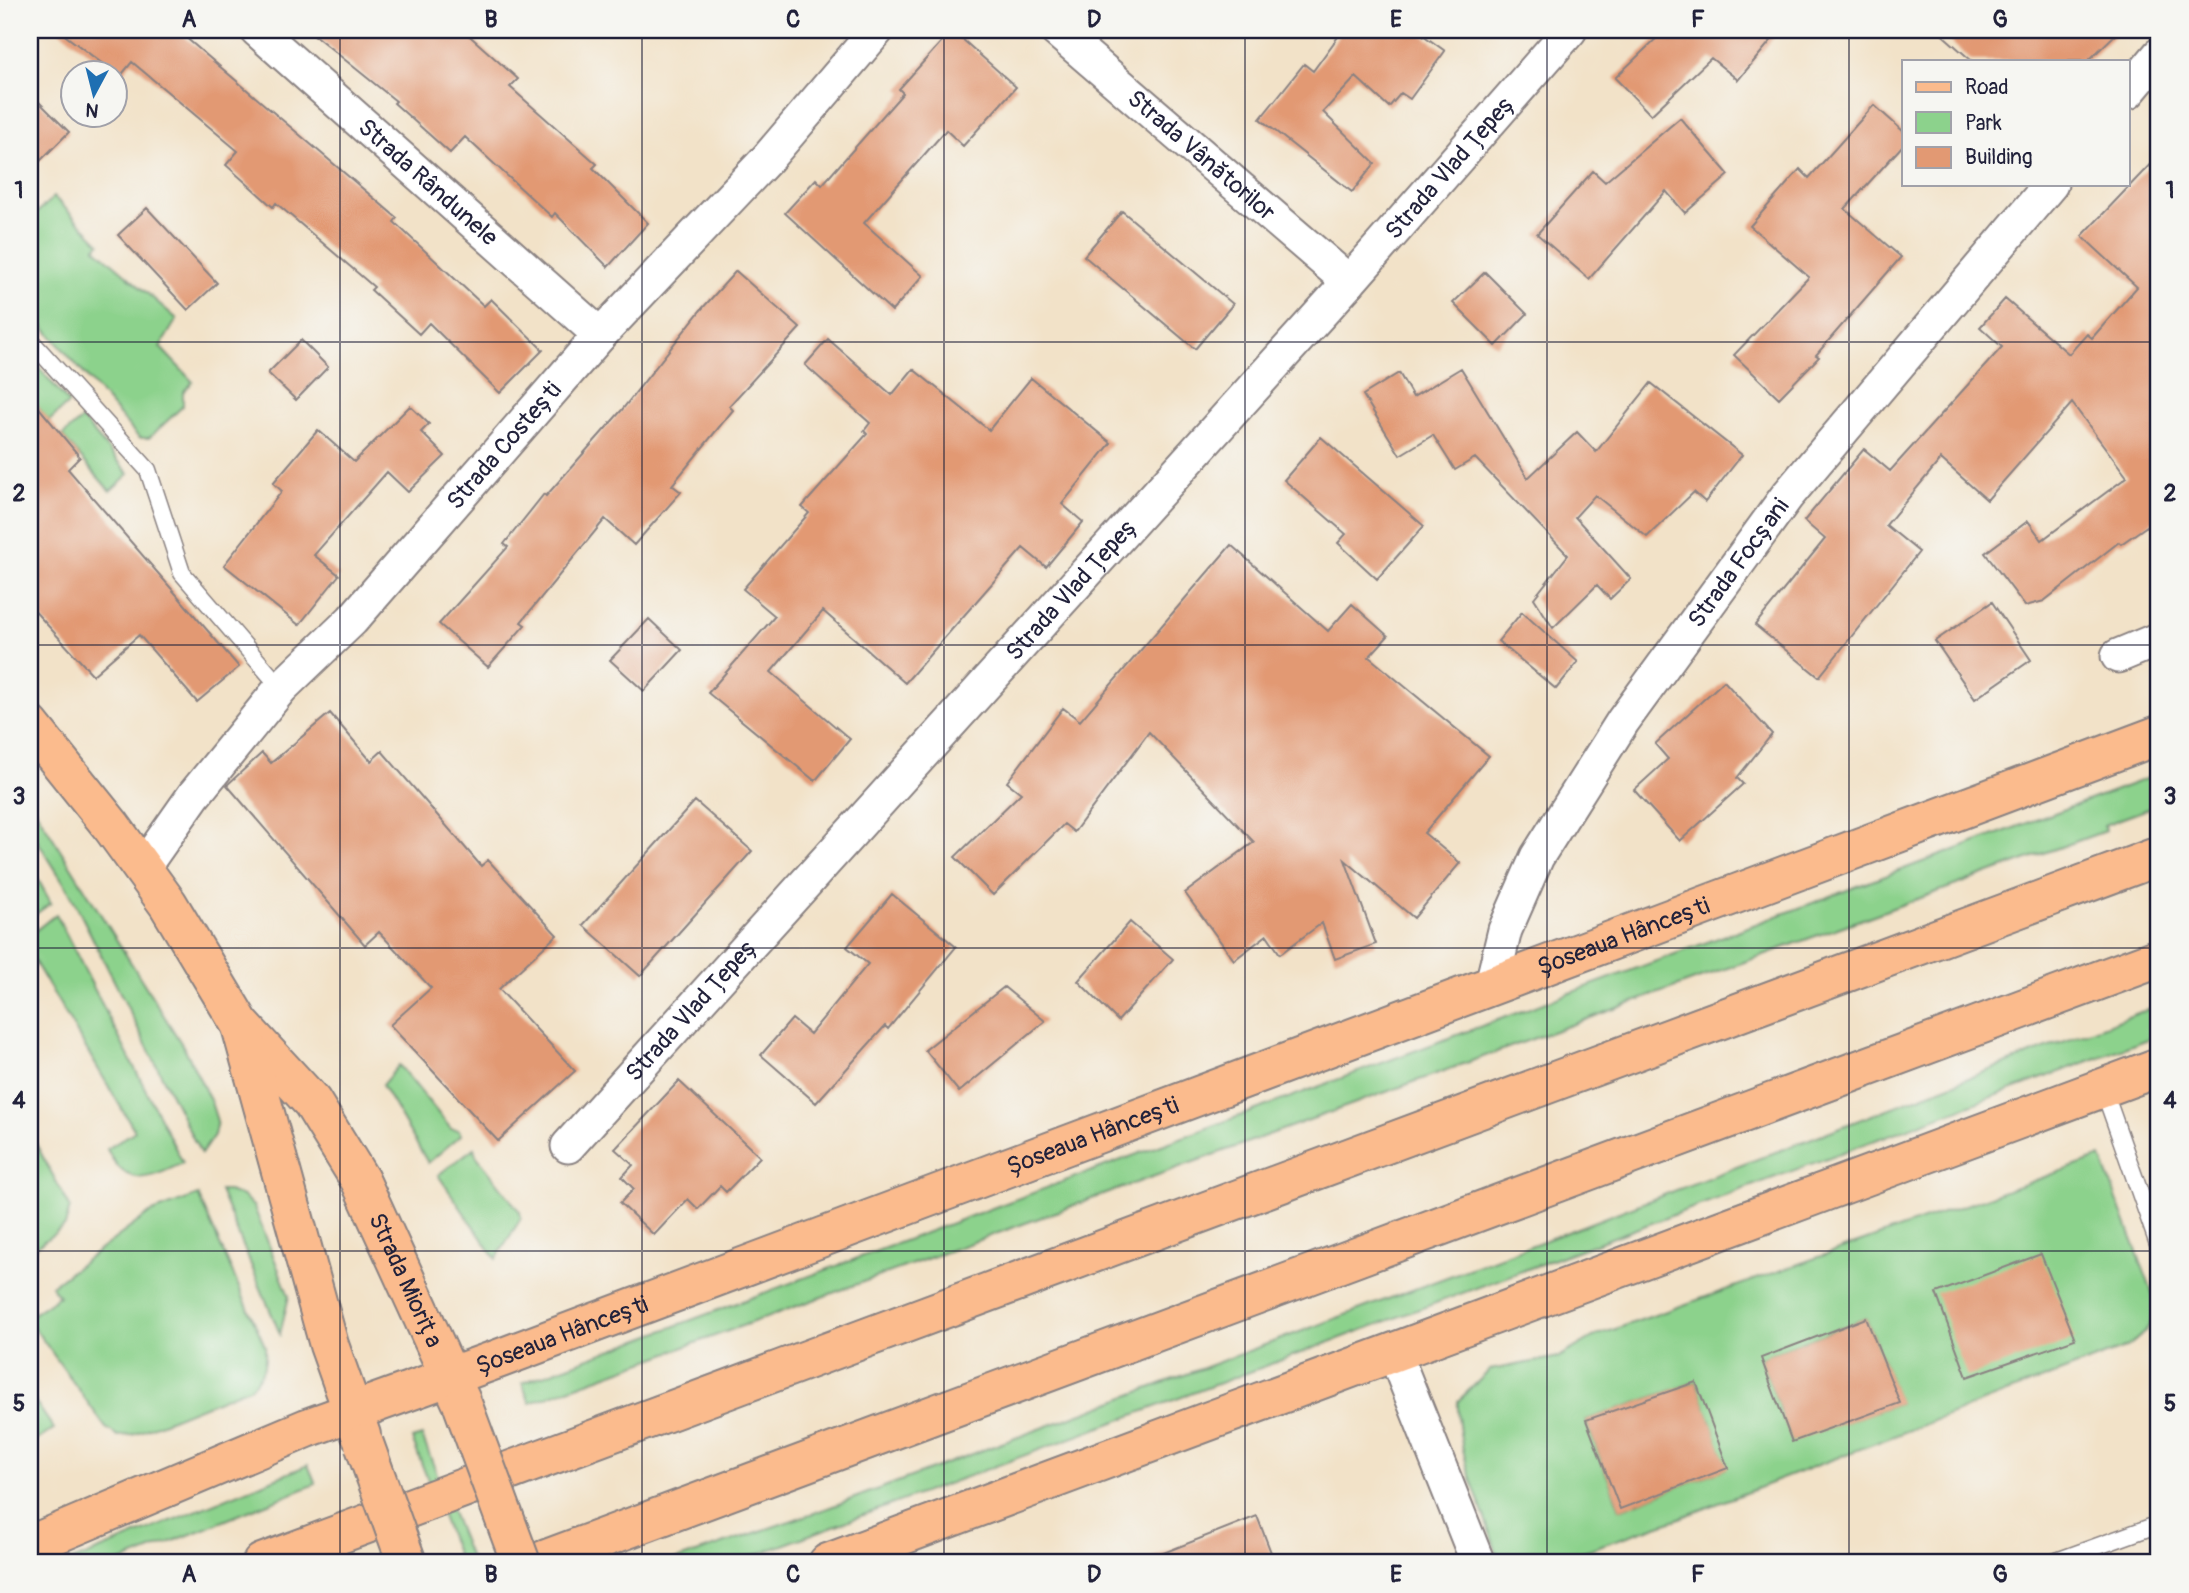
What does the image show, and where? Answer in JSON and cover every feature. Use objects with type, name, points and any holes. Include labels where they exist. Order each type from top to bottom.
[{"type":"main road","name":"Strada Miorița","points":[[30,725],[142,869],[175,916],[240,1024],[312,1102],[360,1180],[456,1391],[521,1563]]},
{"type":"main road","name":"Șoseaua Hâncești","points":[[30,1545],[456,1391],[1492,984],[2159,735]]},
{"type":"main road","points":[[262,1563],[2159,856]]},
{"type":"main road","points":[[536,1563],[2159,958]]},
{"type":"main road","name":"Strada Miorița","points":[[240,1024],[329,1345],[407,1563]]},
{"type":"main road","points":[[828,1563],[2159,1068]]},
{"type":"street","name":"Strada Rândunele","points":[[257,30],[600,335]]},
{"type":"street","name":"Strada Costești","points":[[142,869],[194,795],[281,688],[352,620],[600,335],[767,159],[877,30]]},
{"type":"street","name":"Strada Vânătorilor","points":[[1056,30],[1349,282]]},
{"type":"street","name":"Strada Vlad Țepeș","points":[[568,1146],[1349,282],[1570,30]]},
{"type":"street","points":[[2130,90],[2159,55]]},
{"type":"street","name":"Strada Focșani","points":[[1492,984],[1504,930],[1538,857],[1623,721],[1787,496],[2048,186]]},
{"type":"street","points":[[2118,656],[2159,639]]},
{"type":"street","points":[[1394,1352],[1478,1563]]},
{"type":"lane","points":[[30,340],[148,470],[182,573],[281,688]]},
{"type":"lane","points":[[2104,1088],[2159,1247]]},
{"type":"lane","points":[[2051,1563],[2159,1524]]},
{"type":"green space","points":[[54,197],[100,243],[95,248],[177,319],[160,347],[193,382],[183,392],[183,406],[149,438],[139,438],[30,311],[30,219]]},
{"type":"green space","points":[[30,357],[69,403],[49,421],[30,398]]},
{"type":"green space","points":[[82,419],[129,474],[110,491],[62,436]]},
{"type":"green space","points":[[2159,774],[2159,805],[2104,825],[2105,831],[530,1403],[522,1383]]},
{"type":"green space","points":[[30,801],[186,1051],[211,1102],[217,1121],[214,1135],[201,1154],[69,891],[30,829]]},
{"type":"green space","points":[[30,865],[51,903],[30,918]]},
{"type":"green space","points":[[56,914],[183,1163],[149,1176],[130,1176],[114,1162],[107,1149],[135,1131],[30,954],[30,935]]},
{"type":"green space","points":[[2159,1005],[2159,1035],[734,1563],[667,1563],[825,1509],[1546,1240]]},
{"type":"green space","points":[[399,1065],[451,1129],[459,1130],[461,1135],[428,1163],[382,1085]]},
{"type":"green space","points":[[30,1133],[70,1207],[65,1226],[30,1251]]},
{"type":"green space","points":[[474,1148],[476,1155],[520,1212],[521,1218],[496,1259],[438,1175]]},
{"type":"green space","points":[[2101,1157],[2154,1297],[2154,1313],[2149,1326],[2127,1347],[1677,1519],[1550,1563],[1507,1563],[1497,1553],[1465,1459],[1458,1420],[1458,1401],[1490,1370],[1559,1357],[1593,1337]],"holes":[[[1866,1318],[1899,1403],[1792,1441],[1761,1358]],[[1696,1382],[1727,1468],[1620,1509],[1586,1420]]]},
{"type":"green space","points":[[220,1191],[243,1196],[254,1207],[289,1296],[280,1334]]},
{"type":"green space","points":[[198,1195],[265,1346],[263,1369],[249,1388],[132,1435],[118,1436],[106,1428],[30,1322],[30,1316],[59,1296],[51,1286],[150,1213]]},
{"type":"green space","points":[[30,1394],[54,1429],[30,1445]]},
{"type":"green space","points":[[422,1436],[472,1563],[460,1563],[412,1439]]},
{"type":"green space","points":[[308,1465],[316,1484],[119,1563],[68,1563]]},
{"type":"building","points":[[58,30],[177,30],[397,218],[394,222],[484,306],[491,299],[543,350],[500,393],[429,323],[419,334],[371,290],[374,287],[276,203],[273,207],[226,165],[238,151],[132,62],[130,64],[130,60],[98,60]]},
{"type":"building","points":[[308,30],[463,30],[518,79],[510,87],[597,164],[593,168],[648,223],[608,267],[555,213],[552,217],[465,137],[450,153],[394,103],[396,101]]},
{"type":"building","points":[[952,30],[1016,87],[963,146],[946,130],[864,223],[923,276],[892,311],[785,213],[816,179],[822,185],[903,93],[899,89]]},
{"type":"building","points":[[1343,30],[1416,30],[1445,51],[1410,99],[1401,93],[1389,107],[1356,77],[1323,112],[1375,163],[1352,192],[1260,119],[1304,64],[1313,71]]},
{"type":"building","points":[[1665,30],[1780,30],[1738,80],[1711,58],[1651,115],[1615,78]]},
{"type":"building","points":[[1937,30],[2120,30],[2089,60],[1971,60]]},
{"type":"building","points":[[30,93],[60,123],[60,130],[69,132],[30,171]]},
{"type":"building","points":[[1874,105],[1902,130],[1902,146],[1845,209],[1901,257],[1816,355],[1819,357],[1779,398],[1734,355],[1809,277],[1750,226],[1800,169],[1809,178]]},
{"type":"building","points":[[1680,118],[1729,175],[1685,213],[1666,191],[1589,279],[1537,234],[1593,171],[1605,182]]},
{"type":"building","points":[[2159,155],[2159,521],[2157,519],[2121,544],[2119,542],[2044,601],[2025,606],[1985,553],[2028,521],[2042,540],[2127,477],[2072,403],[1987,500],[1941,459],[1886,525],[1919,552],[1819,677],[1755,625],[1825,539],[1804,521],[1864,449],[1890,471],[2002,347],[1980,327],[2005,299],[2069,354],[2087,334],[2092,338],[2137,287],[2082,236]]},
{"type":"building","points":[[147,208],[217,283],[188,310],[118,235]]},
{"type":"building","points":[[1122,211],[1233,304],[1195,349],[1084,256]]},
{"type":"building","points":[[736,271],[800,328],[729,406],[733,410],[672,485],[681,492],[634,545],[605,519],[521,622],[525,625],[488,667],[439,624],[508,547],[504,544],[544,494],[546,496],[621,411],[700,311]]},
{"type":"building","points":[[1485,272],[1527,314],[1496,346],[1453,303]]},
{"type":"building","points":[[828,339],[892,395],[913,369],[989,430],[1031,378],[1111,443],[1062,504],[1083,522],[1046,567],[1023,548],[905,683],[823,611],[771,672],[850,739],[815,781],[708,693],[775,616],[743,589],[809,513],[802,507],[867,434],[864,431],[870,423],[805,365]]},
{"type":"building","points":[[301,340],[328,367],[296,400],[268,373]]},
{"type":"building","points":[[1461,368],[1528,478],[1577,432],[1596,452],[1651,383],[1742,455],[1705,502],[1694,492],[1647,537],[1595,495],[1575,517],[1631,579],[1610,599],[1597,585],[1553,628],[1534,598],[1568,555],[1475,458],[1455,470],[1433,435],[1400,455],[1363,395],[1399,373],[1413,397]]},
{"type":"building","points":[[30,397],[80,457],[68,469],[239,667],[197,702],[139,635],[93,675],[30,606]]},
{"type":"building","points":[[410,406],[429,424],[421,432],[445,456],[408,492],[387,472],[314,555],[339,575],[299,625],[224,565],[282,491],[273,483],[318,430],[354,462]]},
{"type":"building","points":[[1321,437],[1424,526],[1377,579],[1338,543],[1346,534],[1284,480]]},
{"type":"building","points":[[1231,545],[1328,631],[1352,604],[1388,636],[1369,657],[1489,756],[1424,833],[1460,863],[1414,918],[1345,860],[1376,944],[1335,959],[1322,923],[1280,954],[1267,935],[1234,960],[1185,893],[1254,842],[1149,732],[1074,832],[1064,824],[993,895],[955,857],[1021,793],[1007,782],[1063,708],[1080,721]]},
{"type":"building","points":[[1992,602],[2031,660],[1975,699],[1935,641]]},
{"type":"building","points":[[1522,612],[1578,662],[1556,689],[1498,641]]},
{"type":"building","points":[[649,619],[682,650],[644,691],[610,660]]},
{"type":"building","points":[[1724,681],[1772,734],[1737,778],[1743,784],[1680,841],[1634,790],[1668,759],[1655,744]]},
{"type":"building","points":[[330,713],[371,761],[382,751],[481,866],[488,860],[557,935],[499,989],[575,1071],[498,1141],[390,1025],[431,988],[379,932],[365,945],[227,785],[262,753],[271,763]]},
{"type":"building","points":[[695,801],[752,851],[640,976],[583,925]]},
{"type":"building","points":[[892,894],[956,947],[888,1029],[885,1026],[816,1103],[761,1055],[792,1019],[810,1034],[868,964],[847,947]]},
{"type":"building","points":[[1130,922],[1173,959],[1118,1021],[1078,981]]},
{"type":"building","points":[[1004,987],[1045,1021],[959,1092],[925,1050]]},
{"type":"building","points":[[679,1081],[760,1157],[726,1192],[720,1186],[698,1209],[688,1199],[654,1235],[620,1203],[634,1189],[622,1177],[633,1165],[615,1149]]},
{"type":"building","points":[[2041,1254],[2075,1339],[1967,1377],[1936,1293]]},
{"type":"building","points":[[1866,1318],[1900,1403],[1792,1442],[1761,1358]]},
{"type":"building","points":[[1696,1382],[1728,1468],[1620,1509],[1586,1420]]},
{"type":"building","points":[[1257,1516],[1275,1563],[1143,1561]]}]
